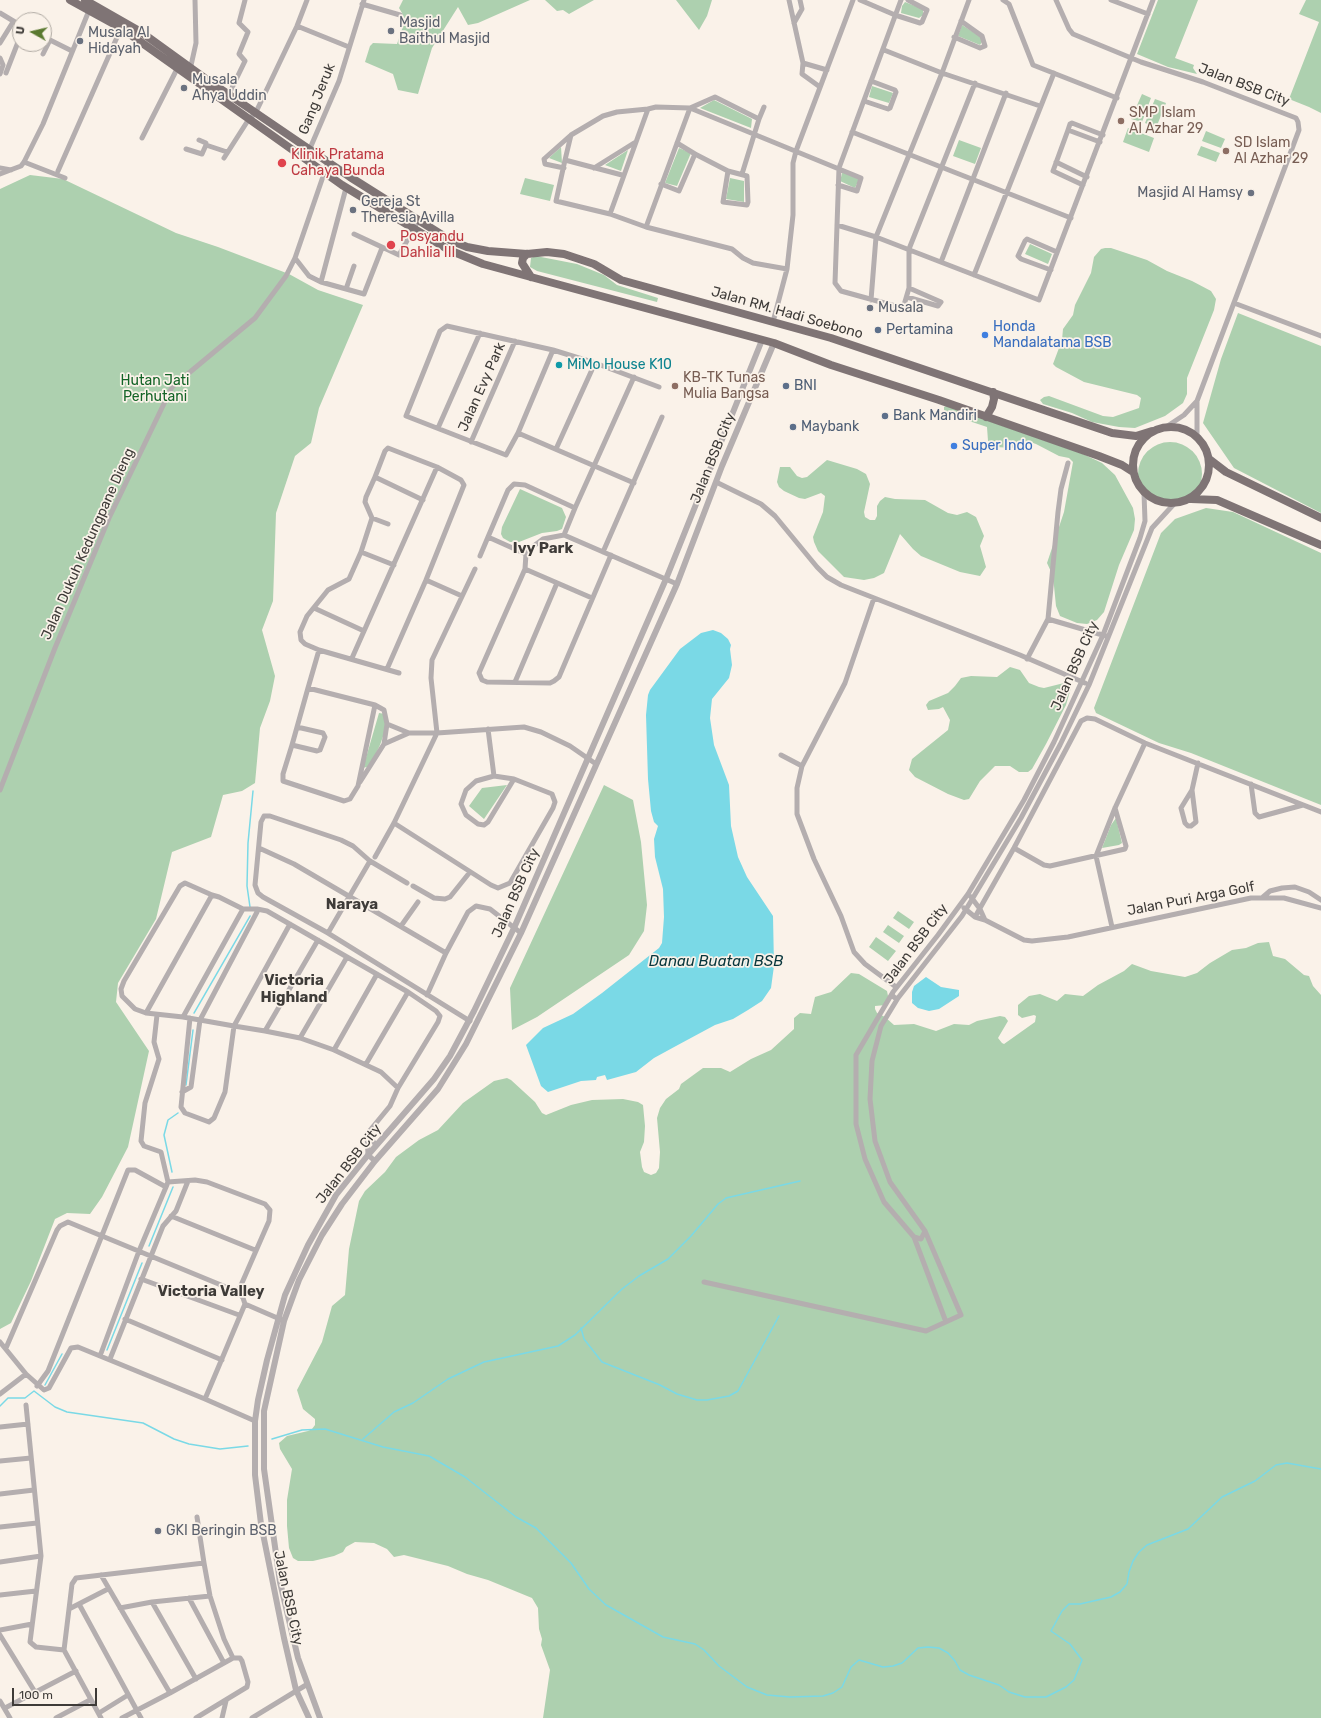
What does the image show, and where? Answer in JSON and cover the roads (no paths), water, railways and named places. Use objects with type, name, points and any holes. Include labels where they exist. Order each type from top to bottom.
[{"type":"main road","points":[[70,0],[89,4],[181,60],[189,72],[249,120],[305,160],[346,188],[449,250],[483,264],[774,343],[832,365],[1116,463],[1133,472],[1137,484],[1144,493],[1161,502],[1174,504],[1191,499],[1217,500],[1321,545]]},
{"type":"main road","points":[[122,25],[176,68],[189,72]]},
{"type":"main road","name":"Jalan RM. Hadi Soebono","points":[[189,72],[229,94],[350,177],[418,221],[450,240],[467,247],[488,251],[527,254],[554,252],[564,254],[594,264],[621,280],[839,341],[1112,433],[1136,436],[1166,427],[1184,428],[1197,436]]},
{"type":"main road","points":[[346,188],[350,177]]},
{"type":"main road","points":[[527,254],[523,258],[522,263],[531,277]]},
{"type":"main road","points":[[986,417],[992,407],[994,399],[993,392]]},
{"type":"main road","name":"Jalan RM. Hadi Soebono","points":[[1133,472],[1133,460],[1136,449],[1143,439],[1152,432]]},
{"type":"main road","points":[[1191,499],[1200,491],[1206,482],[1209,471],[1209,459],[1206,448],[1197,436]]},
{"type":"main road","points":[[1209,459],[1226,472],[1321,518]]},
{"type":"street","points":[[189,72],[196,43],[195,0]]},
{"type":"street","points":[[229,94],[245,61],[239,54],[248,32],[247,29],[239,24],[245,0]]},
{"type":"street","points":[[224,158],[256,112],[297,26],[307,0]]},
{"type":"street","points":[[789,0],[803,63],[803,76],[820,87]]},
{"type":"street","points":[[794,23],[802,9],[800,0]]},
{"type":"street","points":[[773,322],[787,269],[793,215],[793,163],[796,150],[853,0]]},
{"type":"street","points":[[860,0],[895,15],[920,23],[924,20],[926,10],[908,0]]},
{"type":"street","points":[[901,0],[884,50],[839,168],[836,286],[840,291],[901,307],[904,305],[909,288],[908,249],[975,83]]},
{"type":"street","points":[[871,300],[876,237],[969,0]]},
{"type":"street","points":[[1003,0],[1009,4],[1032,64],[1117,98]]},
{"type":"street","points":[[1056,0],[1069,29],[1073,34],[1132,58]]},
{"type":"street","points":[[1111,0],[1148,14]]},
{"type":"street","points":[[837,225],[876,237],[1039,300],[1103,135],[1153,0]]},
{"type":"street","name":"Gang Jeruk","points":[[305,160],[338,81],[363,2],[400,15]]},
{"type":"street","points":[[0,174],[20,166],[24,162],[44,124],[89,4]]},
{"type":"street","points":[[0,14],[12,21]]},
{"type":"street","points":[[954,38],[980,48],[985,46],[982,36],[960,20]]},
{"type":"street","points":[[0,43],[12,24]]},
{"type":"street","points":[[58,171],[122,25]]},
{"type":"street","points":[[297,26],[349,47]]},
{"type":"street","points":[[52,41],[72,51]]},
{"type":"street","points":[[884,50],[1040,106]]},
{"type":"street","points":[[3,73],[13,52]]},
{"type":"street","points":[[0,58],[3,65],[3,73]]},
{"type":"street","name":"Jalan BSB City","points":[[1132,58],[1203,82],[1296,118],[1298,122],[1299,130],[1197,401],[1197,436]]},
{"type":"street","points":[[142,138],[181,60]]},
{"type":"street","points":[[803,63],[827,70]]},
{"type":"street","points":[[974,275],[1054,73]]},
{"type":"street","points":[[864,101],[888,110],[894,97],[895,90],[871,81]]},
{"type":"street","points":[[941,262],[1006,93]]},
{"type":"street","points":[[646,227],[690,108],[715,98],[759,119]]},
{"type":"street","points":[[564,168],[545,164],[544,159],[571,135],[603,116],[617,112],[656,107],[690,108],[796,150],[861,178],[857,192],[838,185]]},
{"type":"street","points":[[742,174],[764,107]]},
{"type":"street","points":[[610,214],[622,175],[648,109]]},
{"type":"street","points":[[1084,185],[1052,170],[1072,123],[1103,135]]},
{"type":"street","points":[[1068,130],[1100,142]]},
{"type":"street","points":[[852,132],[1071,218]]},
{"type":"street","points":[[571,135],[557,202],[610,214],[646,227],[732,249],[743,258],[753,263],[787,269]]},
{"type":"street","points":[[200,140],[206,143],[206,145],[227,152]]},
{"type":"street","points":[[594,168],[634,143]]},
{"type":"street","points":[[677,143],[728,171],[748,177],[748,204],[724,203],[722,200],[728,171]]},
{"type":"street","points":[[186,149],[202,154],[206,145]]},
{"type":"street","points":[[661,184],[679,191],[695,154]]},
{"type":"street","points":[[565,160],[622,175]]},
{"type":"street","points":[[24,162],[65,178]]},
{"type":"street","name":"Jalan Dukuh Kedungpane Dieng","points":[[0,790],[55,648],[109,518],[172,387],[254,318],[286,276],[295,258],[323,172],[328,162]]},
{"type":"street","points":[[1056,162],[1087,177]]},
{"type":"street","points":[[0,168],[11,170]]},
{"type":"street","points":[[321,282],[346,188]]},
{"type":"street","points":[[354,234],[399,255],[412,229],[418,221]]},
{"type":"street","points":[[1051,270],[1021,259],[1018,256],[1027,239],[1058,252]]},
{"type":"street","points":[[295,258],[307,275],[321,282],[364,293],[382,248]]},
{"type":"street","points":[[346,289],[354,266]]},
{"type":"street","points":[[907,297],[938,306],[940,302],[909,288]]},
{"type":"street","points":[[1234,304],[1321,336]]},
{"type":"street","name":"Jalan Evy Park","points":[[553,350],[518,433],[506,455],[406,416],[440,331],[447,326],[553,350],[595,363],[659,387]]},
{"type":"street","name":"Jalan Evy Park","points":[[438,428],[480,333]]},
{"type":"street","name":"Jalan BSB City","points":[[309,1718],[296,1690],[274,1593],[260,1524],[255,1475],[255,1421],[262,1380],[296,1268],[336,1196],[376,1145],[434,1079],[450,1056],[470,1021],[514,928],[589,759],[666,579],[762,340]]},
{"type":"street","name":"Jalan Evy Park","points":[[471,442],[515,341]]},
{"type":"street","name":"Jalan BSB City","points":[[320,1718],[306,1685],[280,1582],[264,1469],[263,1426],[265,1399],[281,1320],[322,1235],[342,1204],[374,1161],[438,1089],[452,1068],[521,932],[677,584],[716,482],[774,343]]},
{"type":"street","points":[[556,449],[595,363]]},
{"type":"street","points":[[564,535],[634,377]]},
{"type":"street","name":"Jalan BSB City","points":[[1166,427],[1184,415],[1197,401]]},
{"type":"street","points":[[603,552],[662,417]]},
{"type":"street","points":[[728,423],[739,426]]},
{"type":"street","points":[[518,433],[634,483]]},
{"type":"street","points":[[387,669],[426,580],[464,485],[461,480],[437,468],[388,448],[385,451],[365,502],[372,518],[361,552],[349,579],[328,590],[304,622],[300,636],[304,644],[319,650],[352,658],[387,669],[399,672]]},
{"type":"street","points":[[1027,658],[1048,619],[1060,501],[1068,462]]},
{"type":"street","points":[[352,658],[437,468]]},
{"type":"street","points":[[374,477],[423,500]]},
{"type":"street","points":[[716,482],[762,504],[769,510],[827,577],[841,586],[1027,658],[1089,685]]},
{"type":"street","points":[[480,556],[508,490],[514,484],[525,485],[575,508]]},
{"type":"street","name":"Jalan BSB City","points":[[1144,493],[1145,521],[1103,635],[1083,682],[1054,742],[1024,800],[968,894],[894,990],[893,996],[898,998],[946,938],[972,900],[1025,811],[1060,745],[1089,685],[1152,528],[1174,504]]},
{"type":"street","points":[[372,518],[388,524]]},
{"type":"street","points":[[611,555],[558,677],[550,683],[487,682],[482,680],[479,673],[525,569],[526,554],[543,539],[564,535],[611,555],[677,584]]},
{"type":"street","points":[[488,537],[526,554]]},
{"type":"street","points":[[361,552],[394,565]]},
{"type":"street","points":[[375,857],[394,823],[437,733],[431,678],[432,660],[475,569]]},
{"type":"street","points":[[525,569],[592,598]]},
{"type":"street","points":[[426,580],[462,596]]},
{"type":"street","points":[[516,682],[557,583]]},
{"type":"street","points":[[874,598],[845,683],[802,766],[797,788],[797,814],[814,859],[841,916],[854,952],[894,990],[856,1055],[856,1124],[865,1159],[884,1202],[914,1237],[946,1322]]},
{"type":"street","points":[[314,608],[364,631]]},
{"type":"street","points":[[1048,619],[1108,637]]},
{"type":"street","points":[[308,688],[375,705],[386,712],[387,724],[384,744],[350,800],[344,801],[285,783],[282,778],[292,745],[308,688],[319,650]]},
{"type":"street","points":[[358,786],[375,705]]},
{"type":"street","points":[[975,917],[1014,848],[1081,721],[1087,718],[1095,719],[1145,743],[1320,812]]},
{"type":"street","points":[[387,724],[409,733],[437,733],[515,726],[533,729],[570,746],[596,764]]},
{"type":"street","points":[[292,745],[319,751],[325,737],[322,732],[297,727]]},
{"type":"street","points":[[488,729],[494,776]]},
{"type":"street","points":[[384,744],[409,733]]},
{"type":"street","points":[[1096,856],[1115,808],[1145,743]]},
{"type":"street","points":[[781,755],[802,766]]},
{"type":"street","points":[[1192,790],[1196,822],[1191,826],[1188,826],[1185,823],[1181,808],[1192,790],[1198,763]]},
{"type":"street","points":[[394,823],[470,872],[498,888],[510,883],[553,808],[555,802],[552,794],[514,778],[494,776],[470,784],[462,797],[463,810],[478,824],[484,825],[488,822],[514,778]]},
{"type":"street","points":[[1251,784],[1256,813],[1259,817],[1304,805]]},
{"type":"street","points":[[1014,848],[1044,865],[1050,866],[1096,856],[1126,847],[1115,808]]},
{"type":"street","points":[[407,883],[370,861],[353,846],[341,840],[270,816],[264,816],[260,822],[256,886],[258,893],[328,933],[470,1021]]},
{"type":"street","points":[[259,848],[290,861],[446,953]]},
{"type":"street","name":"Jalan Puri Arga Golf","points":[[1096,856],[1112,927]]},
{"type":"street","points":[[328,933],[370,861]]},
{"type":"street","points":[[413,886],[434,898],[445,899],[450,897],[470,872]]},
{"type":"street","points":[[374,1161],[368,1155],[367,1134],[390,1106],[398,1088],[431,1035],[440,1016],[436,1011],[408,992],[267,911],[243,909],[220,897],[182,883],[124,981],[121,989],[122,996],[135,1009],[157,1015],[190,1018],[300,1038],[334,1050],[366,1064],[381,1072],[398,1088]]},
{"type":"street","points":[[1263,897],[1270,891],[1295,887],[1309,892],[1321,900]]},
{"type":"street","points":[[968,894],[980,909],[985,920]]},
{"type":"street","points":[[146,1013],[212,895]]},
{"type":"street","name":"Jalan Puri Arga Golf","points":[[961,904],[975,917],[985,920],[1024,940],[1042,940],[1068,937],[1251,898],[1284,898],[1321,908]]},
{"type":"street","points":[[401,926],[418,902]]},
{"type":"street","points":[[426,995],[468,912],[476,906],[490,909],[521,932]]},
{"type":"street","points":[[183,1017],[243,909]]},
{"type":"street","points":[[182,1092],[191,1087],[200,1020],[257,916],[257,909]]},
{"type":"street","points":[[190,1018],[182,1092],[182,1111],[209,1122],[212,1121],[225,1092],[234,1026],[290,924]]},
{"type":"street","points":[[265,1031],[318,940]]},
{"type":"street","points":[[300,1038],[347,957]]},
{"type":"street","points":[[334,1050],[377,974]]},
{"type":"street","points":[[366,1064],[408,992]]},
{"type":"street","points":[[704,1282],[926,1331],[961,1315],[925,1231],[890,1182],[875,1140],[870,1099],[872,1061],[881,1026],[898,998]]},
{"type":"street","points":[[100,1356],[139,1251],[167,1184],[161,1152],[144,1146],[141,1141],[145,1104],[159,1058],[154,1042],[157,1015]]},
{"type":"street","points":[[367,1134],[376,1145]]},
{"type":"street","points":[[37,1386],[48,1371],[128,1170],[135,1170],[167,1184],[188,1181],[207,1182],[264,1204],[270,1210],[271,1215],[238,1292]]},
{"type":"street","points":[[110,1360],[163,1226],[183,1198],[188,1181]]},
{"type":"street","points":[[171,1216],[255,1250]]},
{"type":"street","points":[[6,1348],[60,1226],[63,1223],[72,1222],[238,1292],[243,1298],[245,1304],[239,1315],[206,1399]]},
{"type":"street","points":[[914,1237],[921,1239],[925,1231]]},
{"type":"street","points":[[141,1279],[239,1315]]},
{"type":"street","points":[[245,1304],[281,1320]]},
{"type":"street","points":[[125,1319],[222,1360]]},
{"type":"street","points":[[0,1342],[26,1374],[37,1386],[44,1390],[49,1388],[71,1348],[78,1347],[206,1399],[255,1421]]},
{"type":"street","points":[[0,1394],[26,1374]]},
{"type":"street","points":[[26,1405],[41,1556],[30,1638],[32,1645],[64,1650]]},
{"type":"street","points":[[0,1427],[28,1424]]},
{"type":"street","points":[[0,1461],[31,1458]]},
{"type":"street","points":[[0,1494],[34,1490]]},
{"type":"street","points":[[197,1517],[210,1596],[224,1639],[233,1658]]},
{"type":"street","points":[[0,1527],[37,1523]]},
{"type":"street","points":[[0,1562],[41,1556]]},
{"type":"street","points":[[128,1695],[100,1715],[90,1700],[64,1650],[73,1581],[80,1578],[101,1575],[204,1563]]},
{"type":"street","points":[[101,1575],[170,1693]]},
{"type":"street","points":[[69,1609],[108,1589]]},
{"type":"street","points":[[0,1595],[36,1591]]},
{"type":"street","points":[[120,1608],[152,1602],[210,1596]]},
{"type":"street","points":[[189,1598],[224,1664]]},
{"type":"street","points":[[152,1602],[196,1679]]},
{"type":"street","points":[[79,1604],[141,1718]]},
{"type":"street","points":[[0,1630],[32,1624]]},
{"type":"street","points":[[0,1635],[35,1692]]},
{"type":"street","points":[[122,1718],[233,1658],[240,1658],[248,1682],[247,1688],[243,1692],[196,1718]]},
{"type":"street","points":[[5,1708],[76,1671]]},
{"type":"street","points":[[252,1718],[306,1685]]},
{"type":"street","points":[[56,1718],[90,1700]]},
{"type":"street","points":[[0,1701],[10,1718]]},
{"type":"street","points":[[222,1718],[226,1701]]},
{"type":"water","name":"Danau Buatan BSB","points":[[713,630],[721,633],[728,639],[731,645],[732,665],[729,678],[712,699],[710,718],[714,745],[729,785],[731,826],[738,857],[747,877],[773,916],[774,966],[771,988],[762,1001],[748,1010],[733,1019],[715,1025],[654,1058],[636,1072],[607,1080],[605,1075],[597,1077],[596,1080],[581,1081],[548,1092],[541,1086],[526,1045],[543,1028],[573,1014],[602,993],[659,948],[662,943],[664,917],[663,889],[655,857],[654,839],[658,826],[654,822],[651,811],[648,779],[646,715],[648,695],[650,690],[680,649],[701,633]]},
{"type":"water","points":[[926,977],[941,987],[959,990],[959,996],[939,1009],[929,1011],[918,1008],[912,1003],[912,992],[914,986]]},
{"type":"waterway","points":[[250,907],[247,886],[248,843],[253,791]]},
{"type":"waterway","points":[[194,1013],[250,916]]},
{"type":"waterway","points":[[186,1085],[193,1030]]},
{"type":"waterway","points":[[172,1172],[164,1135],[168,1120],[178,1113]]},
{"type":"waterway","points":[[363,1439],[394,1412],[413,1403],[448,1379],[484,1362],[558,1346],[575,1335],[622,1289],[639,1276],[668,1259],[691,1236],[718,1204],[726,1198],[800,1181]]},
{"type":"waterway","points":[[149,1246],[173,1187]]},
{"type":"waterway","points":[[107,1350],[142,1263]]},
{"type":"waterway","points":[[581,1328],[584,1339],[602,1362],[660,1385],[677,1394],[697,1400],[707,1400],[729,1396],[738,1391],[779,1316]]},
{"type":"waterway","points":[[45,1385],[62,1354]]},
{"type":"waterway","points":[[0,1406],[8,1398],[25,1398],[34,1391],[55,1407],[67,1412],[143,1423],[174,1439],[189,1444],[220,1449],[248,1446]]},
{"type":"waterway","points":[[272,1439],[302,1430],[325,1429],[383,1447],[429,1456],[465,1477],[516,1517],[536,1528],[571,1563],[589,1589],[606,1605],[663,1637],[695,1644],[704,1650],[719,1666],[747,1687],[767,1695],[790,1697],[823,1696],[833,1693],[842,1687],[851,1667],[859,1660],[883,1667],[893,1666],[902,1663],[918,1648],[928,1647],[939,1648],[948,1653],[960,1670],[969,1675],[999,1685],[1009,1692],[1025,1697],[1046,1697],[1066,1687],[1074,1680],[1082,1660],[1070,1644],[1051,1631],[1062,1611],[1069,1604],[1080,1604],[1111,1597],[1120,1592],[1127,1584],[1133,1561],[1139,1552],[1147,1545],[1188,1529],[1222,1497],[1255,1481],[1276,1465],[1287,1463],[1321,1469]]},
{"type":"place","name":"Masjid Baithul Masjid","points":[[391,31]]},
{"type":"place","name":"Musala Al Hidayah","points":[[80,41]]},
{"type":"place","name":"Musala Ahya Uddin","points":[[184,88]]},
{"type":"place","name":"SMP Islam Al Azhar 29","points":[[1121,121]]},
{"type":"place","name":"SD Islam Al Azhar 29","points":[[1226,151]]},
{"type":"place","name":"Klinik Pratama Cahaya Bunda","points":[[282,163]]},
{"type":"place","name":"Masjid Al Hamsy","points":[[1251,193]]},
{"type":"place","name":"Gereja St Theresia Avilla","points":[[353,210]]},
{"type":"place","name":"Posyandu Dahlia III","points":[[391,245]]},
{"type":"place","name":"Musala","points":[[870,308]]},
{"type":"place","name":"Pertamina","points":[[878,330]]},
{"type":"place","name":"Honda Mandalatama BSB","points":[[985,335]]},
{"type":"place","name":"MiMo House K10","points":[[559,365]]},
{"type":"place","name":"KB-TK Tunas Mulia Bangsa","points":[[675,386]]},
{"type":"place","name":"BNI","points":[[786,386]]},
{"type":"place","name":"Bank Mandiri","points":[[885,416]]},
{"type":"place","name":"Maybank","points":[[793,427]]},
{"type":"place","name":"Super Indo","points":[[954,446]]},
{"type":"place","name":"GKI Beringin BSB","points":[[158,1531]]},
{"type":"district","name":"Ivy Park","points":[[543,549]]},
{"type":"district","name":"Naraya","points":[[352,905]]},
{"type":"district","name":"Victoria Highland","points":[[294,990]]},
{"type":"district","name":"Victoria Valley","points":[[211,1292]]},
{"type":"park label","name":"Hutan Jati Perhutani","points":[[155,390]]}]
